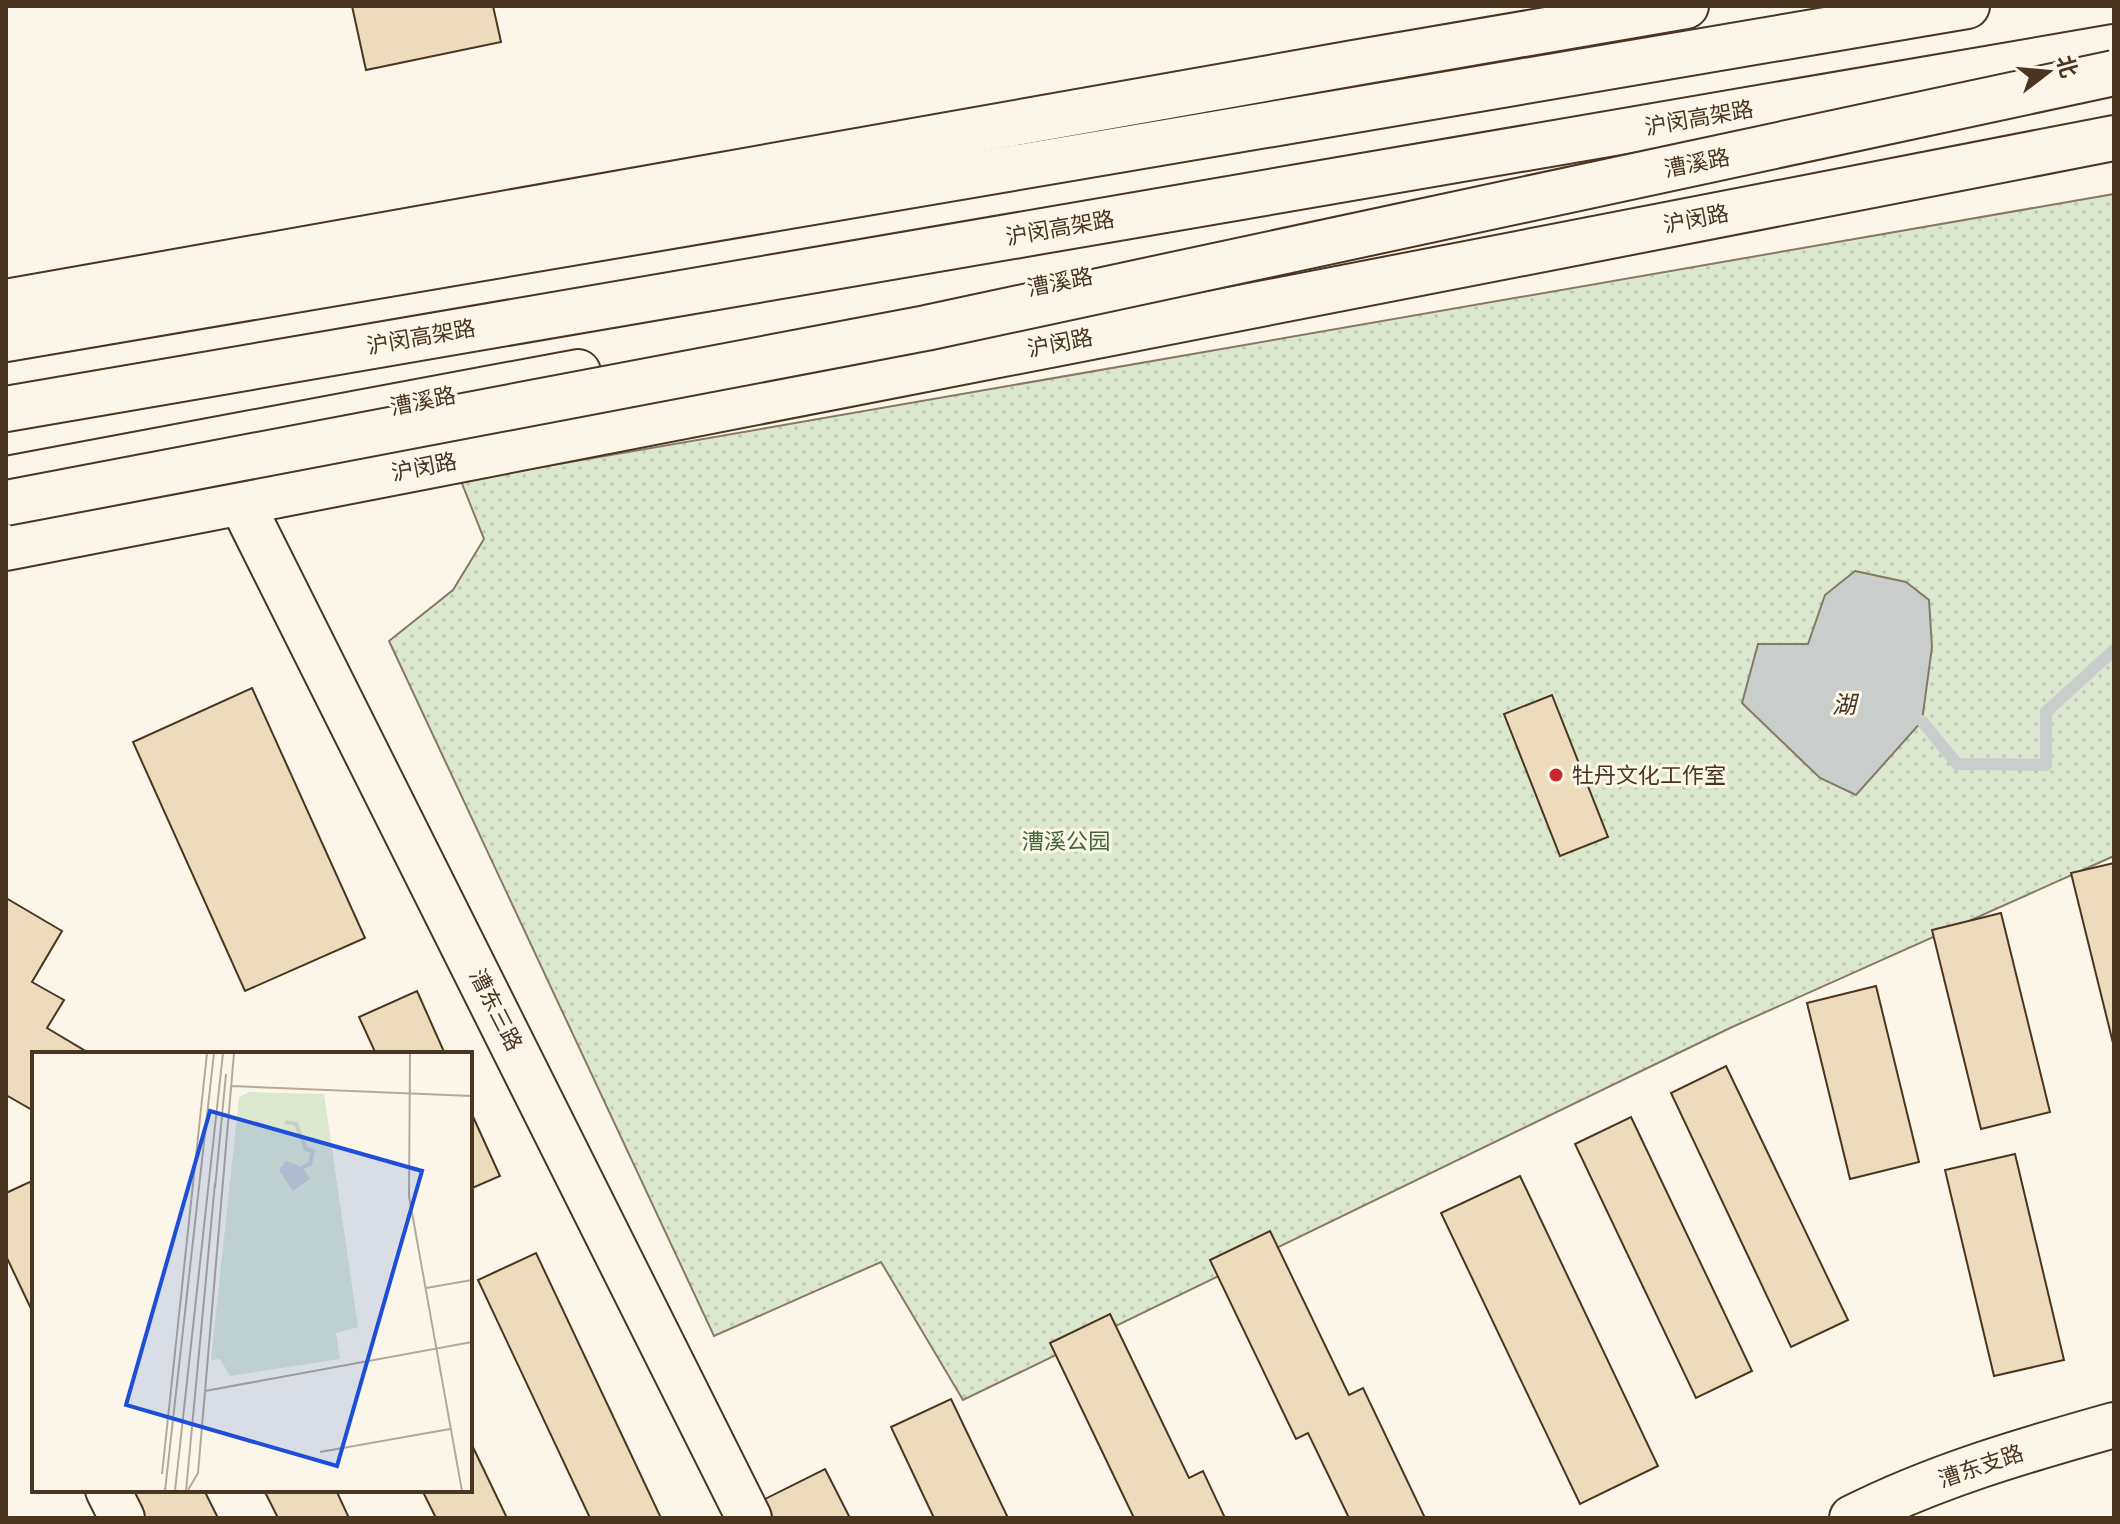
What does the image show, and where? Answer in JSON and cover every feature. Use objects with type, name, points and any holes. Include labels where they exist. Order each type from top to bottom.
[{"type":"main road","points":[[6,302],[1686,6]]},
{"type":"main road","points":[[6,339],[1967,6]]},
{"type":"main road","name":"沪闵高架路","points":[[6,409],[2114,47]]},
{"type":"main road","points":[[6,503],[926,328],[2114,73]]},
{"type":"main road","name":"漕溪路","points":[[6,479],[2114,85]]},
{"type":"main road","name":"沪闵路","points":[[6,548],[2114,138]]},
{"type":"main road","name":"漕东三路","points":[[241,502],[749,1518]]},
{"type":"main road","name":"漕东支路","points":[[1852,1518],[1929,1484],[1988,1463],[2114,1425]]},
{"type":"main road","points":[[109,1492],[122,1518]]},
{"type":"green space","name":"漕溪公园","points":[[2114,194],[2114,856],[1730,1028],[963,1400],[881,1262],[714,1336],[389,641],[453,590],[484,539],[461,481]]},
{"type":"water","name":"湖","points":[[1855,571],[1906,582],[1929,600],[1932,647],[1922,721],[1856,795],[1820,778],[1742,703],[1758,644],[1808,644],[1825,595]]},
{"type":"building","points":[[352,6],[493,6],[501,42],[366,70]]},
{"type":"building","points":[[252,688],[365,938],[245,991],[133,742]]},
{"type":"building","name":"牡丹文化工作室","points":[[1552,695],[1608,837],[1560,856],[1504,714]]},
{"type":"building","points":[[2114,863],[2114,1047],[2071,873]]},
{"type":"building","points":[[6,898],[62,931],[32,982],[64,1000],[47,1028],[87,1052],[32,1052],[32,1110],[6,1095]]},
{"type":"building","points":[[2001,913],[2050,1112],[1981,1129],[1932,930]]},
{"type":"building","points":[[1876,986],[1919,1162],[1850,1179],[1807,1003]]},
{"type":"building","points":[[417,991],[444,1052],[375,1052],[359,1017]]},
{"type":"building","points":[[1726,1066],[1848,1320],[1791,1347],[1671,1093]]},
{"type":"building","points":[[472,1114],[500,1176],[472,1188]]},
{"type":"building","points":[[1631,1117],[1752,1371],[1696,1398],[1575,1144]]},
{"type":"building","points":[[2015,1154],[2064,1360],[1994,1376],[1945,1170]]},
{"type":"building","points":[[1520,1176],[1658,1466],[1580,1504],[1441,1213]]},
{"type":"building","points":[[32,1181],[32,1311],[6,1256],[6,1193]]},
{"type":"building","points":[[1270,1231],[1349,1395],[1363,1388],[1425,1518],[1349,1518],[1308,1433],[1296,1439],[1210,1260]]},
{"type":"building","points":[[536,1253],[661,1518],[590,1518],[478,1280]]},
{"type":"building","points":[[1110,1314],[1189,1478],[1203,1471],[1225,1518],[1134,1518],[1050,1343]]},
{"type":"building","points":[[951,1399],[1008,1518],[934,1518],[891,1427]]},
{"type":"building","points":[[472,1445],[507,1518],[436,1518],[423,1492],[472,1492]]},
{"type":"building","points":[[825,1469],[850,1518],[764,1518],[757,1503]]},
{"type":"building","points":[[130,1492],[205,1492],[218,1518],[142,1518]]},
{"type":"building","points":[[265,1492],[337,1492],[349,1518],[278,1518]]},
{"type":"waterway","points":[[1922,721],[1957,764],[2046,765],[2046,712],[2114,650]]},
{"type":"place","name":"牡丹文化工作室","points":[[1556,775]]}]
